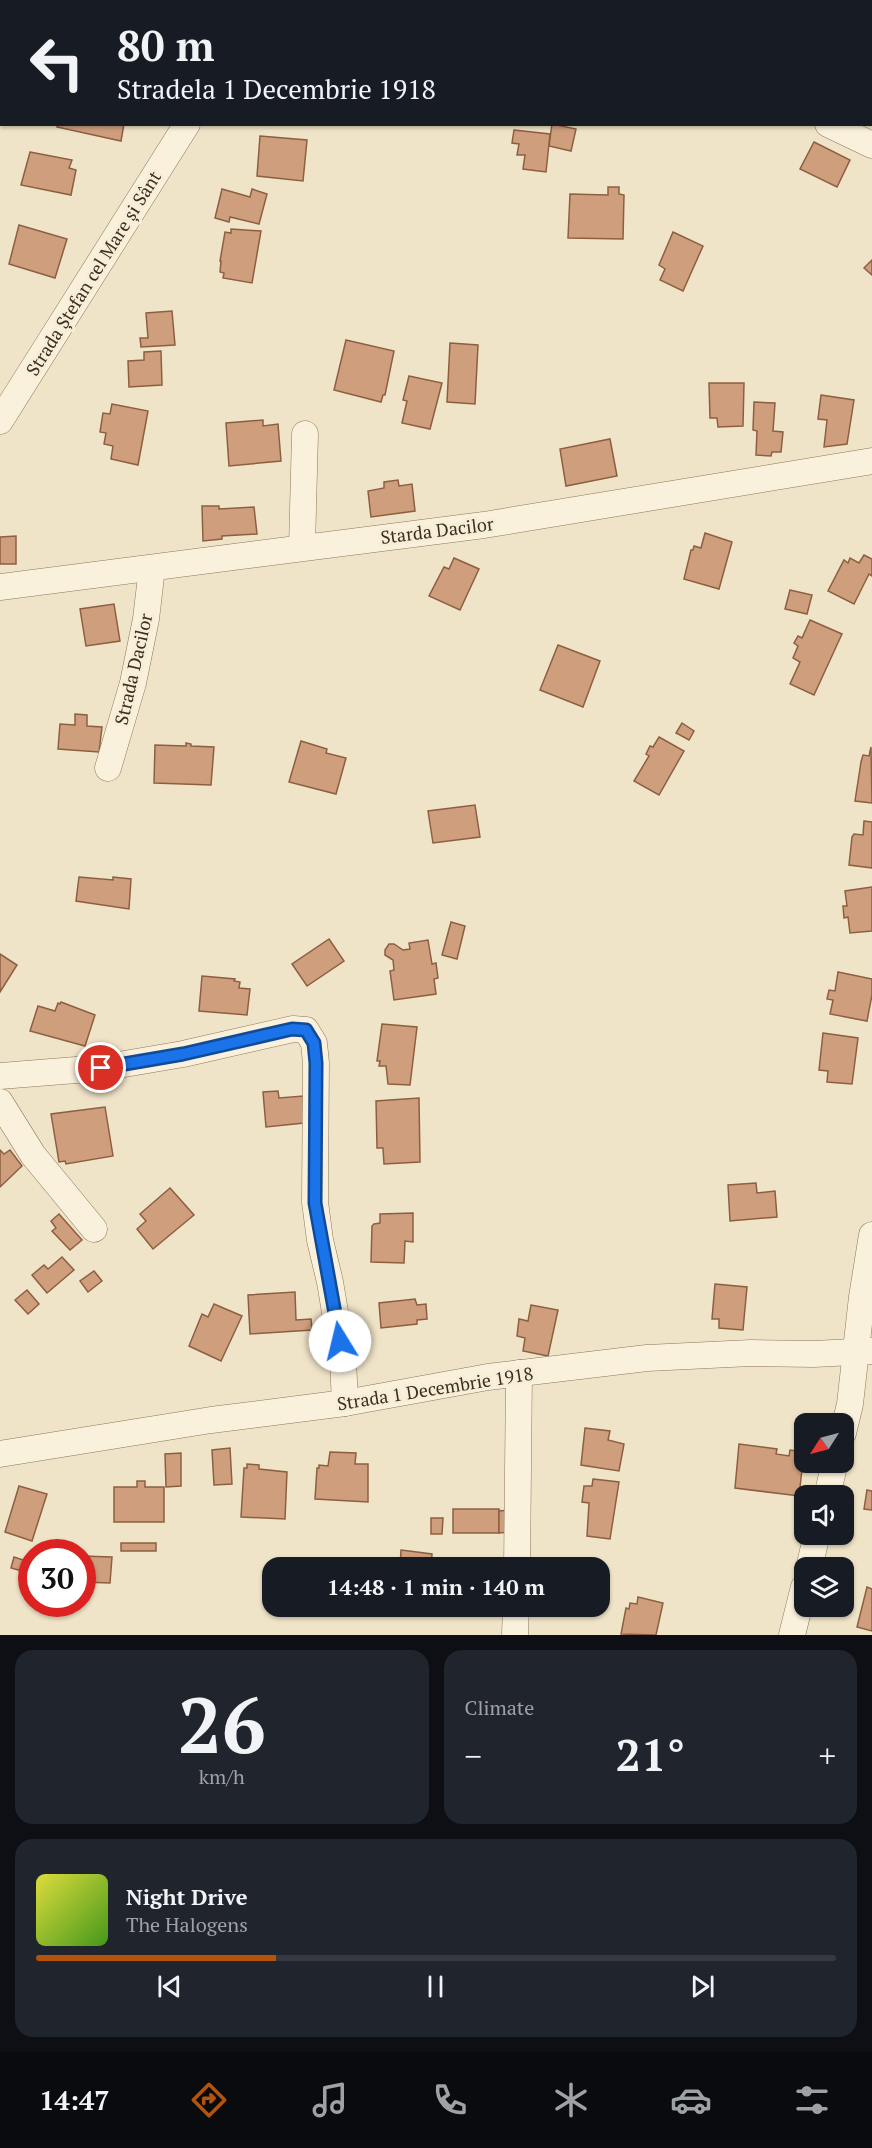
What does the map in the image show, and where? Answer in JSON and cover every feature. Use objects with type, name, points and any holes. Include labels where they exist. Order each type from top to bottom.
[{"type":"street","name":"Strada Ștefan cel Mare și Sânt","points":[[0,421],[186,126]]},
{"type":"street","points":[[832,126],[872,145]]},
{"type":"street","points":[[302,547],[305,434]]},
{"type":"street","name":"Starda Dacilor","points":[[0,587],[484,525],[872,461]]},
{"type":"street","name":"Strada Dacilor","points":[[108,768],[133,683],[146,619],[152,568]]},
{"type":"street","points":[[0,1076],[101,1068],[183,1054],[292,1029],[306,1030],[314,1043],[316,1063],[315,1203],[341,1349],[345,1403]]},
{"type":"street","points":[[0,1102],[33,1155],[94,1229]]},
{"type":"street","points":[[848,1413],[864,1352],[862,1297],[872,1235]]},
{"type":"street","name":"Strada 1 Decembrie 1918","points":[[0,1454],[211,1420],[345,1403],[519,1373],[647,1358],[751,1353],[864,1352]]},
{"type":"street","points":[[517,1557],[519,1373]]},
{"type":"street","points":[[515,1635],[516,1617]]},
{"type":"street","points":[[792,1635],[796,1617]]},
{"type":"building","points":[[57,126],[124,126],[121,141]]},
{"type":"building","points":[[552,126],[576,129],[571,151],[549,146]]},
{"type":"building","points":[[514,130],[550,134],[546,172],[523,169],[525,155],[517,155],[519,144],[512,143]]},
{"type":"building","points":[[260,136],[307,140],[303,181],[257,176]]},
{"type":"building","points":[[814,142],[850,160],[837,187],[800,169]]},
{"type":"building","points":[[30,152],[72,160],[69,168],[76,170],[71,195],[21,185]]},
{"type":"building","points":[[608,187],[619,187],[619,194],[624,195],[623,239],[568,238],[570,194],[608,195]]},
{"type":"building","points":[[222,189],[250,197],[252,189],[267,194],[259,224],[230,217],[229,222],[215,218]]},
{"type":"building","points":[[19,225],[67,239],[55,278],[9,264]]},
{"type":"building","points":[[231,229],[261,231],[252,283],[223,278],[224,273],[220,272],[225,232],[231,233]]},
{"type":"building","points":[[673,232],[703,246],[683,291],[660,280],[665,269],[659,265]]},
{"type":"building","points":[[872,260],[872,275],[864,268]]},
{"type":"building","points":[[172,311],[175,345],[141,347],[140,338],[148,338],[146,313]]},
{"type":"building","points":[[346,340],[394,351],[385,395],[381,402],[334,390]]},
{"type":"building","points":[[450,343],[478,345],[475,404],[447,402]]},
{"type":"building","points":[[161,351],[162,385],[129,387],[128,361],[144,360],[144,352]]},
{"type":"building","points":[[409,376],[442,383],[430,429],[402,423],[407,401],[403,400]]},
{"type":"building","points":[[709,383],[744,383],[743,426],[718,427],[717,418],[710,418]]},
{"type":"building","points":[[821,395],[854,400],[847,444],[824,447],[827,420],[818,419]]},
{"type":"building","points":[[754,402],[775,403],[773,431],[783,432],[781,452],[772,452],[771,456],[756,455],[757,431],[753,430]]},
{"type":"building","points":[[112,404],[148,411],[138,465],[111,459],[113,446],[104,444],[106,433],[100,432],[103,413],[110,414]]},
{"type":"building","points":[[263,420],[263,426],[278,424],[281,461],[229,466],[226,423]]},
{"type":"building","points":[[610,439],[617,476],[566,486],[560,449]]},
{"type":"building","points":[[398,480],[399,486],[412,484],[415,511],[371,517],[368,491],[384,488],[384,482]]},
{"type":"building","points":[[202,506],[219,506],[219,509],[254,507],[257,534],[222,536],[222,539],[203,541]]},
{"type":"building","points":[[705,533],[732,542],[719,589],[684,579],[691,550],[694,546],[701,548]]},
{"type":"building","points":[[16,536],[16,564],[0,564],[0,537]]},
{"type":"building","points":[[864,555],[872,559],[872,576],[869,574],[854,604],[828,591],[844,560],[848,563],[850,558],[859,563]]},
{"type":"building","points":[[454,558],[479,569],[460,610],[429,596],[444,567],[449,569]]},
{"type":"building","points":[[790,590],[812,595],[807,614],[785,609]]},
{"type":"building","points":[[114,604],[120,641],[86,646],[80,609]]},
{"type":"building","points":[[810,620],[842,634],[814,695],[790,684],[800,662],[793,658],[798,646],[794,643],[798,636],[802,638]]},
{"type":"building","points":[[558,645],[600,661],[583,707],[540,690]]},
{"type":"building","points":[[75,714],[87,715],[87,726],[102,727],[99,752],[58,749],[60,724],[75,725]]},
{"type":"building","points":[[682,723],[694,731],[689,740],[676,733]]},
{"type":"building","points":[[659,737],[684,751],[659,795],[634,781],[649,756],[646,754],[650,746],[653,747]]},
{"type":"building","points":[[301,741],[327,749],[326,753],[346,758],[336,794],[289,782]]},
{"type":"building","points":[[186,743],[191,746],[214,747],[211,785],[154,783],[155,745],[186,746]]},
{"type":"building","points":[[871,747],[872,803],[855,801],[863,755],[869,756]]},
{"type":"building","points":[[475,805],[480,837],[433,843],[428,811]]},
{"type":"building","points":[[864,821],[872,822],[872,868],[849,865],[852,837],[854,834],[863,835]]},
{"type":"building","points":[[79,877],[131,879],[129,909],[76,901]]},
{"type":"building","points":[[872,887],[872,931],[850,933],[848,917],[844,918],[843,906],[847,906],[845,891]]},
{"type":"building","points":[[451,922],[465,926],[457,959],[442,955]]},
{"type":"building","points":[[329,939],[344,961],[307,986],[292,964]]},
{"type":"building","points":[[428,940],[432,964],[436,963],[438,978],[434,979],[436,994],[394,1000],[390,971],[394,970],[393,960],[385,955],[385,950],[389,944],[394,944],[403,950],[410,949],[409,943]]},
{"type":"building","points":[[0,954],[17,965],[0,992]]},
{"type":"building","points":[[838,972],[872,979],[872,995],[867,1021],[830,1014],[833,1000],[827,999],[829,990],[835,991]]},
{"type":"building","points":[[202,976],[235,979],[234,981],[240,982],[239,988],[250,989],[247,1015],[199,1011]]},
{"type":"building","points":[[61,1002],[95,1015],[85,1046],[30,1031],[38,1006],[55,1011],[58,1003]]},
{"type":"building","points":[[382,1024],[417,1027],[410,1085],[388,1084],[386,1066],[379,1066],[380,1061],[377,1061]]},
{"type":"building","points":[[823,1033],[858,1038],[852,1084],[827,1082],[828,1071],[819,1070]]},
{"type":"building","points":[[278,1091],[279,1098],[303,1096],[304,1123],[266,1127],[263,1092]]},
{"type":"building","points":[[419,1098],[420,1162],[384,1164],[383,1148],[377,1148],[376,1101]]},
{"type":"building","points":[[105,1107],[113,1156],[66,1164],[65,1161],[59,1162],[51,1114]]},
{"type":"building","points":[[0,1150],[4,1154],[10,1150],[22,1166],[0,1187]]},
{"type":"building","points":[[756,1183],[757,1193],[775,1191],[777,1217],[730,1221],[728,1185]]},
{"type":"building","points":[[170,1188],[194,1215],[153,1249],[137,1229],[146,1221],[140,1214]]},
{"type":"building","points":[[413,1213],[413,1242],[405,1241],[404,1263],[371,1262],[372,1226],[380,1223],[380,1214]]},
{"type":"building","points":[[59,1214],[82,1240],[70,1250],[52,1231],[56,1228],[51,1221]]},
{"type":"building","points":[[62,1257],[74,1270],[47,1293],[32,1275],[44,1265],[48,1269]]},
{"type":"building","points":[[94,1271],[102,1281],[88,1292],[80,1281]]},
{"type":"building","points":[[715,1284],[747,1287],[743,1330],[719,1328],[719,1319],[712,1319]]},
{"type":"building","points":[[27,1290],[39,1304],[28,1314],[15,1300]]},
{"type":"building","points":[[295,1292],[296,1320],[311,1319],[312,1330],[250,1334],[248,1295]]},
{"type":"building","points":[[415,1299],[417,1305],[426,1304],[427,1319],[417,1320],[417,1324],[381,1328],[379,1303]]},
{"type":"building","points":[[214,1304],[242,1316],[221,1361],[189,1346],[202,1314],[208,1317]]},
{"type":"building","points":[[531,1305],[558,1310],[548,1356],[523,1351],[525,1338],[517,1336],[519,1319],[528,1321]]},
{"type":"building","points":[[585,1428],[610,1431],[608,1440],[624,1444],[619,1471],[581,1465]]},
{"type":"building","points":[[739,1444],[777,1449],[776,1454],[789,1456],[790,1450],[794,1451],[794,1473],[802,1473],[800,1485],[794,1485],[794,1495],[735,1488]]},
{"type":"building","points":[[230,1448],[232,1484],[214,1485],[212,1450]]},
{"type":"building","points":[[330,1452],[356,1453],[355,1464],[368,1464],[368,1502],[315,1499],[317,1468],[319,1465],[328,1466]]},
{"type":"building","points":[[181,1453],[181,1486],[166,1487],[165,1454]]},
{"type":"building","points":[[247,1464],[259,1465],[259,1469],[287,1472],[285,1519],[241,1517],[244,1468],[247,1468]]},
{"type":"building","points":[[593,1479],[619,1482],[610,1539],[587,1536],[589,1503],[582,1502],[584,1486],[592,1486]]},
{"type":"building","points":[[137,1481],[145,1481],[145,1487],[164,1487],[164,1522],[114,1522],[114,1487],[137,1487]]},
{"type":"building","points":[[19,1486],[47,1494],[33,1539],[5,1532]]},
{"type":"building","points":[[867,1490],[872,1491],[872,1510],[864,1509]]},
{"type":"building","points":[[453,1509],[499,1509],[499,1533],[453,1533]]},
{"type":"building","points":[[509,1510],[511,1532],[499,1533],[499,1511]]},
{"type":"building","points":[[431,1518],[443,1518],[442,1534],[431,1534]]},
{"type":"building","points":[[121,1543],[156,1543],[156,1551],[121,1551]]},
{"type":"building","points":[[401,1550],[432,1554],[432,1557],[401,1557]]},
{"type":"building","points":[[96,1556],[112,1557],[110,1583],[96,1582]]},
{"type":"building","points":[[14,1557],[18,1558],[18,1570],[11,1568]]},
{"type":"building","points":[[867,1587],[872,1589],[872,1631],[857,1627]]},
{"type":"building","points":[[638,1597],[663,1603],[656,1635],[621,1634],[626,1608],[629,1609],[630,1603],[637,1604]]},
{"type":"route","points":[[101,1068],[183,1054],[292,1029],[306,1030],[314,1043],[316,1063],[315,1203],[340,1341]]}]
